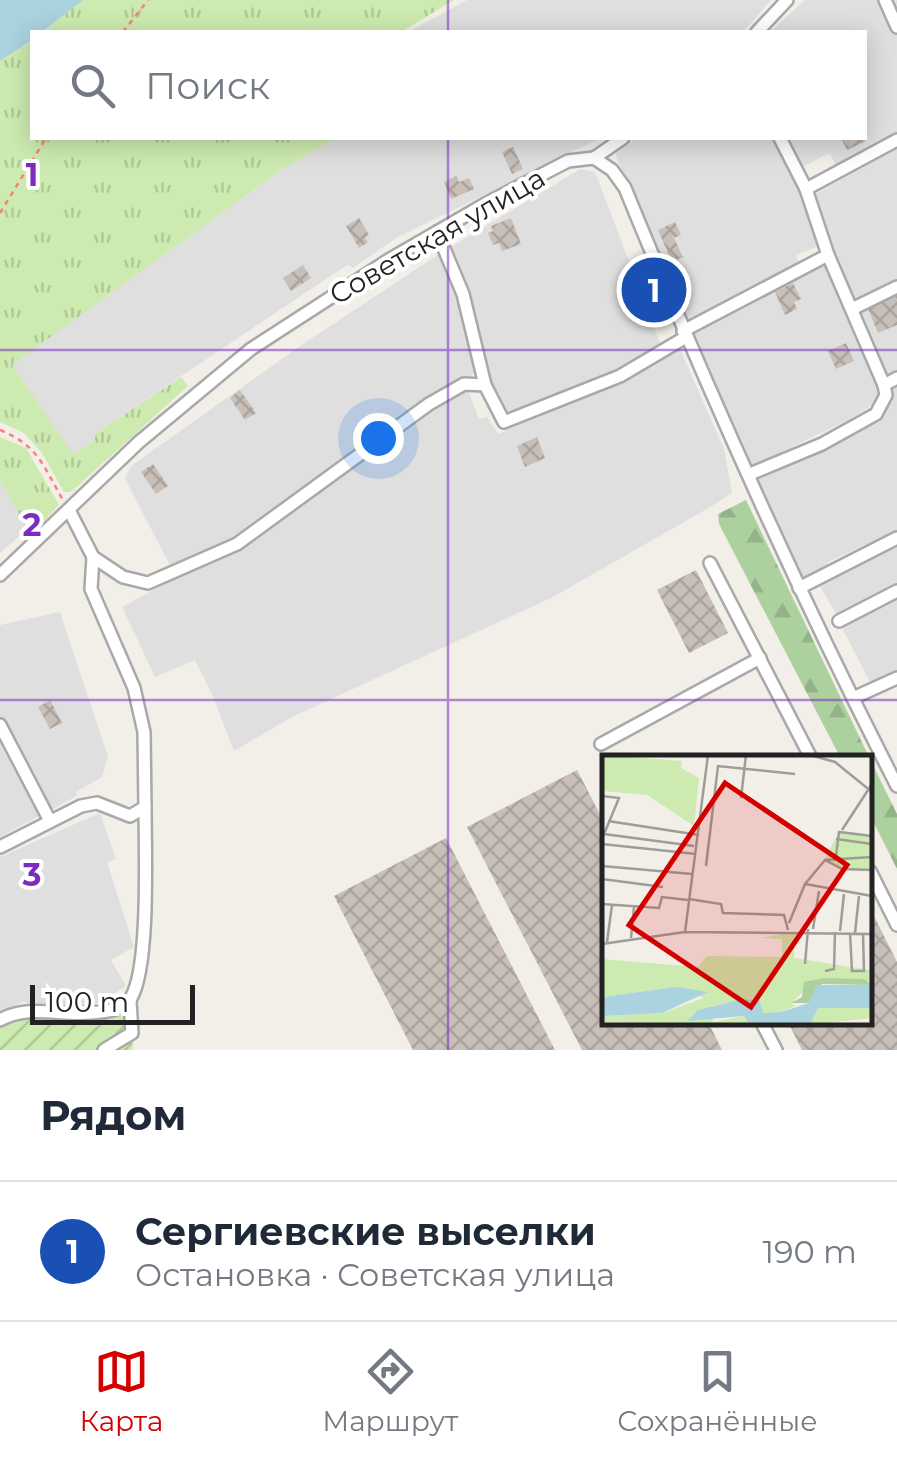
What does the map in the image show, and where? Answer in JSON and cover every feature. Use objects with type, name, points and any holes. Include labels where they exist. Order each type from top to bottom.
[{"type":"street","points":[[759,30],[787,0]]},
{"type":"street","points":[[885,0],[897,27]]},
{"type":"street","name":"Советская улица","points":[[0,575],[139,442],[238,359],[437,232],[568,161],[594,158],[619,140]]},
{"type":"street","points":[[750,474],[822,444],[876,414],[886,395],[828,255],[806,189],[781,140]]},
{"type":"street","points":[[806,189],[897,140]]},
{"type":"street","points":[[594,158],[612,170],[625,188],[684,334],[798,588],[897,786]]},
{"type":"street","points":[[437,232],[462,294],[485,385],[504,422],[620,376],[684,334],[828,255]]},
{"type":"street","points":[[852,309],[897,287]]},
{"type":"street","points":[[884,385],[897,378]]},
{"type":"street","points":[[69,510],[93,557],[123,577],[148,583],[237,544],[429,404],[464,384],[485,385]]},
{"type":"street","points":[[798,588],[897,538]]},
{"type":"street","points":[[93,557],[91,589],[134,688],[144,732],[144,910],[138,979],[130,1001],[133,1050]]},
{"type":"street","points":[[710,563],[809,755]]},
{"type":"street","points":[[839,622],[897,592]]},
{"type":"street","points":[[601,744],[760,658]]},
{"type":"street","points":[[853,698],[897,678]]},
{"type":"street","points":[[0,725],[50,822]]},
{"type":"street","points":[[0,847],[80,806],[98,803],[130,816],[145,808]]},
{"type":"street","points":[[872,875],[897,924]]},
{"type":"street","points":[[0,1020],[31,1010],[85,1014],[116,1010],[130,1001]]},
{"type":"street","points":[[763,1025],[776,1050]]},
{"type":"street","points":[[104,1050],[132,1033]]},
{"type":"path","points":[[126,30],[148,0]]},
{"type":"path","points":[[0,213],[45,140]]},
{"type":"path","points":[[0,430],[22,439],[39,455],[69,510]]},
{"type":"shaded area","points":[[467,0],[771,0],[745,30],[412,30]]},
{"type":"shaded area","points":[[805,0],[897,0],[897,135],[837,168],[830,153],[800,168],[785,140],[867,140],[867,30],[772,30]]},
{"type":"shaded area","points":[[333,140],[597,140],[396,238],[353,268],[347,265],[96,433],[94,441],[72,455],[11,365],[284,168]]},
{"type":"shaded area","points":[[635,140],[778,140],[805,195],[821,245],[796,255],[800,266],[687,324],[616,156],[617,149]]},
{"type":"shaded area","points":[[897,149],[897,282],[854,305],[833,257],[814,195]]},
{"type":"shaded area","points":[[580,169],[595,172],[661,345],[590,382],[507,417],[488,377],[451,247]]},
{"type":"shaded area","points":[[442,252],[461,302],[478,372],[392,425],[235,538],[171,567],[125,479],[131,466],[303,344]]},
{"type":"shaded area","points":[[827,260],[882,393],[875,403],[848,420],[752,466],[690,332]]},
{"type":"shaded area","points":[[897,289],[897,374],[891,377],[885,374],[857,310]]},
{"type":"shaded area","points":[[680,349],[724,449],[732,493],[712,506],[551,598],[292,717],[234,751],[195,660],[155,677],[122,607],[252,537],[432,408],[468,390],[479,419],[487,417],[498,434],[602,390]]},
{"type":"shaded area","points":[[897,385],[897,530],[801,578],[755,478],[888,408],[892,388]]},
{"type":"shaded area","points":[[0,481],[28,529],[0,553]]},
{"type":"shaded area","points":[[897,542],[897,588],[838,617],[817,581]]},
{"type":"shaded area","points":[[897,595],[897,672],[871,684],[840,624]]},
{"type":"shaded area","points":[[60,612],[108,757],[102,777],[76,792],[77,796],[0,837],[0,625]]},
{"type":"shaded area","points":[[100,813],[116,859],[107,862],[134,947],[111,960],[126,986],[92,1007],[22,1002],[0,1013],[0,857]]},
{"type":"green space","points":[[83,0],[454,0],[404,30],[45,30]]},
{"type":"green space","points":[[30,41],[30,140],[333,140],[284,168],[12,365],[73,454],[94,441],[96,433],[181,377],[188,386],[71,492],[64,492],[42,453],[24,433],[0,422],[0,61]]},
{"type":"green space","points":[[0,437],[26,448],[59,505],[34,532],[28,529],[0,481]]},
{"type":"green space","points":[[746,500],[868,755],[839,755],[719,524],[718,514]]},
{"type":"green space","points":[[872,763],[897,814],[897,869],[872,819]]},
{"type":"green space","points":[[130,1005],[133,1050],[0,1050],[0,1020]]},
{"type":"water","points":[[0,0],[83,0],[45,30],[30,30],[30,41],[0,61]]},
{"type":"building","points":[[842,140],[866,140],[866,141],[847,150]]},
{"type":"building","points":[[513,147],[523,169],[512,174],[502,152]]},
{"type":"building","points":[[456,176],[459,182],[469,178],[474,189],[451,199],[444,182]]},
{"type":"building","points":[[359,218],[369,235],[365,238],[368,242],[359,248],[346,226]]},
{"type":"building","points":[[511,218],[521,244],[502,251],[499,243],[493,245],[488,233],[493,231],[491,226]]},
{"type":"building","points":[[675,222],[681,235],[674,238],[683,257],[672,262],[658,230]]},
{"type":"building","points":[[303,265],[311,278],[291,291],[283,278]]},
{"type":"building","points":[[793,283],[801,299],[794,302],[797,309],[785,315],[775,292]]},
{"type":"building","points":[[897,294],[897,325],[878,333],[867,306]]},
{"type":"building","points":[[846,343],[854,361],[836,369],[828,351]]},
{"type":"building","points":[[240,390],[256,413],[245,420],[230,398]]},
{"type":"building","points":[[537,437],[545,458],[525,467],[517,446]]},
{"type":"building","points":[[153,464],[168,486],[156,494],[141,472]]},
{"type":"building","points":[[696,570],[728,633],[689,653],[657,590]]},
{"type":"building","points":[[50,700],[62,723],[50,729],[38,707]]},
{"type":"building","points":[[577,770],[602,818],[602,1025],[710,1025],[722,1050],[582,1050],[467,827]]},
{"type":"building","points":[[446,838],[555,1050],[413,1050],[334,896]]},
{"type":"building","points":[[872,912],[897,962],[897,1050],[802,1050],[790,1025],[872,1025]]},
{"type":"place","name":"Сергиевские выселки","points":[[654,290]]}]
